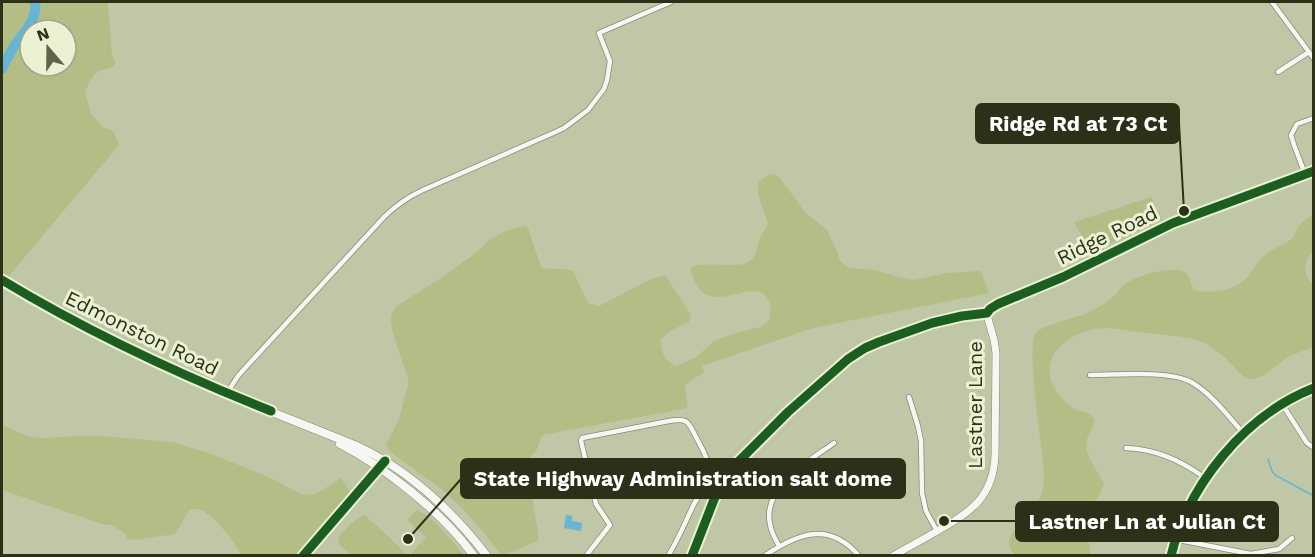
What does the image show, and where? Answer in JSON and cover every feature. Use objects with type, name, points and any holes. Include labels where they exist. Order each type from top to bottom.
[{"type":"main road","name":"Edmonston Road","points":[[2,280],[129,350],[360,447],[386,461],[442,506],[487,555]]},
{"type":"main road","name":"Edmonston Road","points":[[271,411],[355,451],[379,468],[429,508],[474,555]]},
{"type":"street","points":[[227,393],[238,376],[394,207],[423,190],[551,134],[574,121],[594,104],[606,84],[610,61],[599,33],[670,2]]},
{"type":"street","points":[[1272,2],[1314,59]]},
{"type":"street","points":[[1278,72],[1309,52]]},
{"type":"street","points":[[1305,174],[1291,135],[1298,124],[1314,118]]},
{"type":"street","name":"Ridge Road","points":[[987,313],[998,304],[1063,277],[1173,223],[1314,171]]},
{"type":"street","name":"Lastner Lane","points":[[893,555],[960,518],[980,501],[988,487],[994,471],[995,456],[996,352],[987,313]]},
{"type":"street","points":[[1090,375],[1169,375],[1182,378],[1206,393],[1244,434]]},
{"type":"street","points":[[1171,555],[1174,539],[1189,506],[1205,478],[1221,458],[1263,417],[1282,404],[1314,388]]},
{"type":"street","points":[[909,397],[921,441],[922,494],[926,511],[937,531]]},
{"type":"street","points":[[1282,404],[1304,439],[1314,448]]},
{"type":"street","points":[[586,555],[610,525],[596,504],[582,438],[684,420],[688,422],[701,445],[709,471],[681,534],[668,555]]},
{"type":"street","points":[[779,546],[769,521],[773,498],[781,485],[794,472],[834,442]]},
{"type":"street","points":[[1126,448],[1168,456],[1205,478]]},
{"type":"street","points":[[303,555],[386,461]]},
{"type":"street","points":[[1128,526],[1174,539],[1251,554],[1279,549],[1292,538]]},
{"type":"street","points":[[764,555],[808,534],[831,535],[844,541],[859,555]]},
{"type":"green space","points":[[2,2],[108,2],[112,56],[116,62],[110,68],[97,73],[90,80],[85,92],[91,114],[104,128],[114,132],[119,145],[2,284]]},
{"type":"green space","points":[[774,174],[779,177],[805,212],[827,230],[840,261],[848,268],[876,270],[914,280],[947,273],[978,271],[981,272],[989,293],[813,328],[702,366],[704,372],[685,385],[688,408],[542,435],[536,451],[526,461],[539,539],[504,555],[464,510],[440,488],[390,452],[386,445],[399,419],[408,384],[392,328],[392,312],[397,306],[444,276],[503,232],[523,226],[528,228],[541,267],[573,271],[588,303],[599,306],[651,279],[665,275],[691,315],[689,322],[670,331],[660,340],[664,356],[677,366],[696,357],[714,341],[760,327],[769,321],[770,304],[761,292],[743,292],[713,297],[704,293],[696,284],[691,267],[706,264],[733,265],[747,263],[752,259],[768,224],[758,194],[759,181]]},
{"type":"green space","points":[[1151,197],[1163,220],[1098,249],[1087,245],[1074,222]]},
{"type":"green space","points":[[1313,215],[1314,250],[1306,262],[1305,269],[1313,284],[1313,347],[1288,357],[1258,378],[1248,379],[1242,376],[1208,345],[1175,336],[1111,328],[1096,329],[1076,335],[1059,348],[1050,365],[1053,386],[1068,404],[1090,414],[1095,421],[1086,445],[1092,463],[1104,484],[1086,519],[1090,555],[1016,556],[1010,547],[1009,539],[1039,500],[1044,473],[1033,377],[1033,342],[1036,333],[1045,327],[1091,311],[1110,299],[1126,283],[1157,272],[1182,271],[1187,274],[1194,290],[1209,292],[1232,288],[1245,280],[1261,258],[1293,238],[1300,224]]},
{"type":"green space","points":[[2,425],[30,437],[101,436],[172,442],[209,453],[273,479],[303,495],[316,494],[341,478],[354,497],[303,555],[242,556],[218,523],[206,513],[196,509],[190,509],[175,534],[136,540],[127,539],[126,534],[112,525],[105,525],[2,490]]},
{"type":"green space","points":[[417,510],[435,523],[464,555],[410,555],[426,537],[407,520]]},
{"type":"green space","points":[[364,515],[407,555],[352,555],[340,545],[338,538],[353,522]]},
{"type":"water","points":[[566,515],[572,516],[572,521],[582,523],[581,531],[564,528]]},
{"type":"waterway","points":[[2,69],[13,48],[32,21],[35,2]]},
{"type":"waterway","points":[[1268,459],[1275,475],[1314,496]]},
{"type":"cycle path","points":[[692,556],[715,497],[737,463],[788,412],[848,359],[865,348],[932,323],[987,313],[998,304],[1063,277],[1173,223],[1314,171]]},
{"type":"cycle path","points":[[2,280],[134,351],[271,411]]},
{"type":"cycle path","points":[[1171,556],[1179,530],[1191,504],[1223,456],[1243,434],[1265,416],[1289,400],[1314,388]]},
{"type":"cycle path","points":[[303,556],[385,461]]},
{"type":"place","name":"Ridge Rd at 73 Ct","points":[[1184,211]]},
{"type":"place","name":"Lastner Ln at Julian Ct","points":[[944,521]]},
{"type":"place","name":"State Highway Administration salt dome","points":[[408,539]]}]
